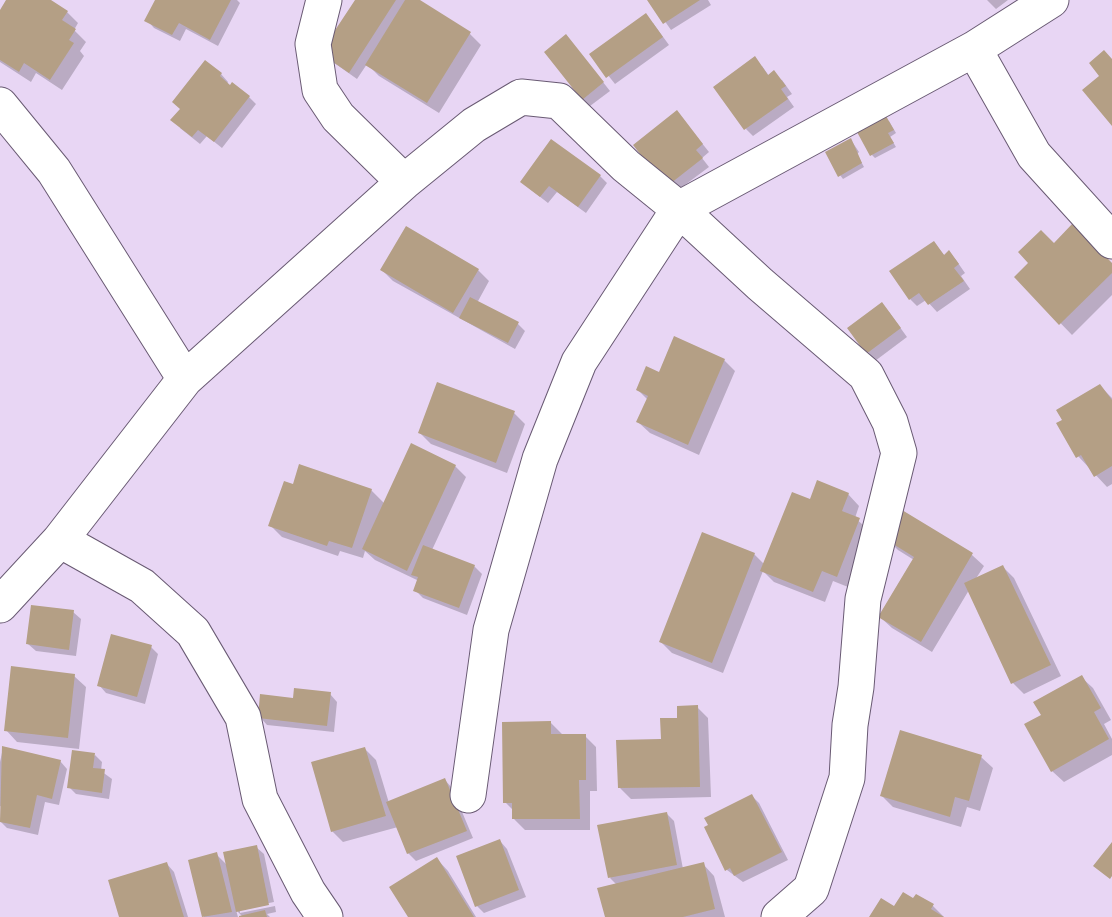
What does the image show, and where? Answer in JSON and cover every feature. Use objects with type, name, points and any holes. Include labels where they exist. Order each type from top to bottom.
[{"type":"street","points":[[324,0],[313,44],[320,90],[338,117],[404,183]]},
{"type":"street","points":[[468,795],[491,630],[540,459],[579,362],[679,209],[974,49],[1051,0]]},
{"type":"street","points":[[974,49],[1034,155],[1112,241]]},
{"type":"street","points":[[2,599],[60,540],[185,379],[404,183],[474,125],[521,97],[559,101],[626,166],[679,209],[760,284],[866,375],[890,422],[899,453],[863,599],[847,778],[811,889],[779,917]]},
{"type":"street","points":[[0,105],[54,171],[185,379]]},
{"type":"street","points":[[60,540],[142,586],[193,632],[243,717],[260,799],[308,892],[325,917]]},
{"type":"building","points":[[6,0],[51,0],[68,11],[62,20],[76,29],[69,40],[74,43],[50,80],[24,63],[19,72],[0,60],[0,10]]},
{"type":"building","points":[[155,0],[231,0],[210,40],[179,23],[172,35],[144,21]]},
{"type":"building","points":[[355,0],[396,0],[349,73],[320,53]]},
{"type":"building","points":[[405,0],[420,0],[471,32],[427,103],[365,65]]},
{"type":"building","points":[[647,0],[700,0],[663,24]]},
{"type":"building","points":[[646,13],[663,37],[606,78],[589,54]]},
{"type":"building","points":[[566,34],[604,82],[582,100],[544,52]]},
{"type":"building","points":[[1104,50],[1112,59],[1112,126],[1082,90],[1099,76],[1089,63]]},
{"type":"building","points":[[755,56],[768,75],[774,70],[786,86],[781,89],[788,99],[744,130],[713,87]]},
{"type":"building","points":[[205,60],[222,73],[220,76],[230,85],[232,82],[250,96],[214,142],[198,130],[192,137],[170,120],[180,109],[172,102]]},
{"type":"building","points":[[677,110],[703,144],[696,150],[703,158],[666,187],[633,145]]},
{"type":"building","points":[[886,116],[894,130],[888,133],[894,143],[870,156],[857,132]]},
{"type":"building","points":[[851,138],[862,163],[838,177],[825,152]]},
{"type":"building","points":[[551,139],[601,175],[578,207],[549,186],[540,197],[520,182]]},
{"type":"building","points":[[1073,223],[1112,263],[1112,273],[1059,325],[1014,277],[1028,263],[1018,252],[1041,230],[1054,243]]},
{"type":"building","points":[[406,226],[479,269],[453,313],[380,270]]},
{"type":"building","points":[[934,241],[944,255],[949,250],[959,264],[954,268],[964,281],[928,305],[919,293],[909,300],[889,271]]},
{"type":"building","points":[[470,297],[519,322],[508,343],[459,318]]},
{"type":"building","points":[[882,302],[901,328],[866,354],[847,328]]},
{"type":"building","points":[[674,336],[725,359],[688,445],[636,422],[648,396],[636,390],[646,366],[659,372]]},
{"type":"building","points":[[437,382],[515,411],[496,463],[418,433]]},
{"type":"building","points":[[1100,384],[1112,400],[1112,466],[1094,477],[1081,455],[1076,458],[1056,423],[1062,420],[1056,410]]},
{"type":"building","points":[[411,443],[456,465],[407,571],[362,549]]},
{"type":"building","points":[[299,464],[372,489],[352,548],[329,541],[327,546],[268,526],[284,481],[293,484]]},
{"type":"building","points":[[817,480],[849,493],[842,511],[860,518],[837,577],[822,571],[813,592],[760,571],[792,492],[810,499]]},
{"type":"building","points":[[902,510],[973,553],[921,642],[878,617],[914,557],[885,539]]},
{"type":"building","points":[[702,532],[755,553],[712,663],[659,642]]},
{"type":"building","points":[[423,545],[475,565],[459,608],[413,591],[418,577],[411,575]]},
{"type":"building","points":[[1003,565],[1051,665],[1011,684],[964,583]]},
{"type":"building","points":[[31,605],[74,610],[69,650],[26,644]]},
{"type":"building","points":[[111,634],[152,645],[137,697],[97,686]]},
{"type":"building","points":[[11,666],[75,674],[68,738],[4,731]]},
{"type":"building","points":[[1082,675],[1101,708],[1094,712],[1109,739],[1051,772],[1024,724],[1041,715],[1033,702]]},
{"type":"building","points":[[294,688],[331,692],[327,726],[258,718],[260,694],[293,698]]},
{"type":"building","points":[[698,705],[700,787],[618,788],[616,740],[661,739],[660,718],[677,718],[677,706]]},
{"type":"building","points":[[551,721],[551,734],[586,734],[586,780],[579,780],[580,819],[512,819],[512,803],[503,803],[502,722]]},
{"type":"building","points":[[900,730],[982,755],[969,801],[955,797],[950,817],[880,796]]},
{"type":"building","points":[[2,746],[61,760],[52,799],[37,795],[30,828],[0,822]]},
{"type":"building","points":[[365,747],[386,816],[331,832],[311,762]]},
{"type":"building","points":[[72,750],[95,753],[93,768],[105,769],[102,793],[67,788]]},
{"type":"building","points":[[445,778],[467,831],[407,854],[386,802]]},
{"type":"building","points":[[752,794],[782,852],[734,876],[730,868],[725,871],[704,827],[708,825],[704,818]]},
{"type":"building","points":[[667,812],[677,865],[608,878],[597,825]]},
{"type":"building","points":[[500,839],[519,890],[475,907],[456,856]]},
{"type":"building","points":[[1112,842],[1112,876],[1110,879],[1093,866]]},
{"type":"building","points":[[257,845],[269,905],[236,912],[223,852]]},
{"type":"building","points":[[217,852],[232,912],[202,917],[188,860]]},
{"type":"building","points":[[437,857],[474,917],[408,917],[389,887]]},
{"type":"building","points":[[167,862],[184,917],[119,917],[108,880]]},
{"type":"building","points":[[704,862],[715,909],[683,917],[605,917],[597,888]]},
{"type":"building","points":[[903,892],[913,898],[916,894],[934,904],[931,909],[944,917],[869,917],[881,898],[894,906]]},
{"type":"building","points":[[265,910],[267,917],[239,917],[239,916]]}]
